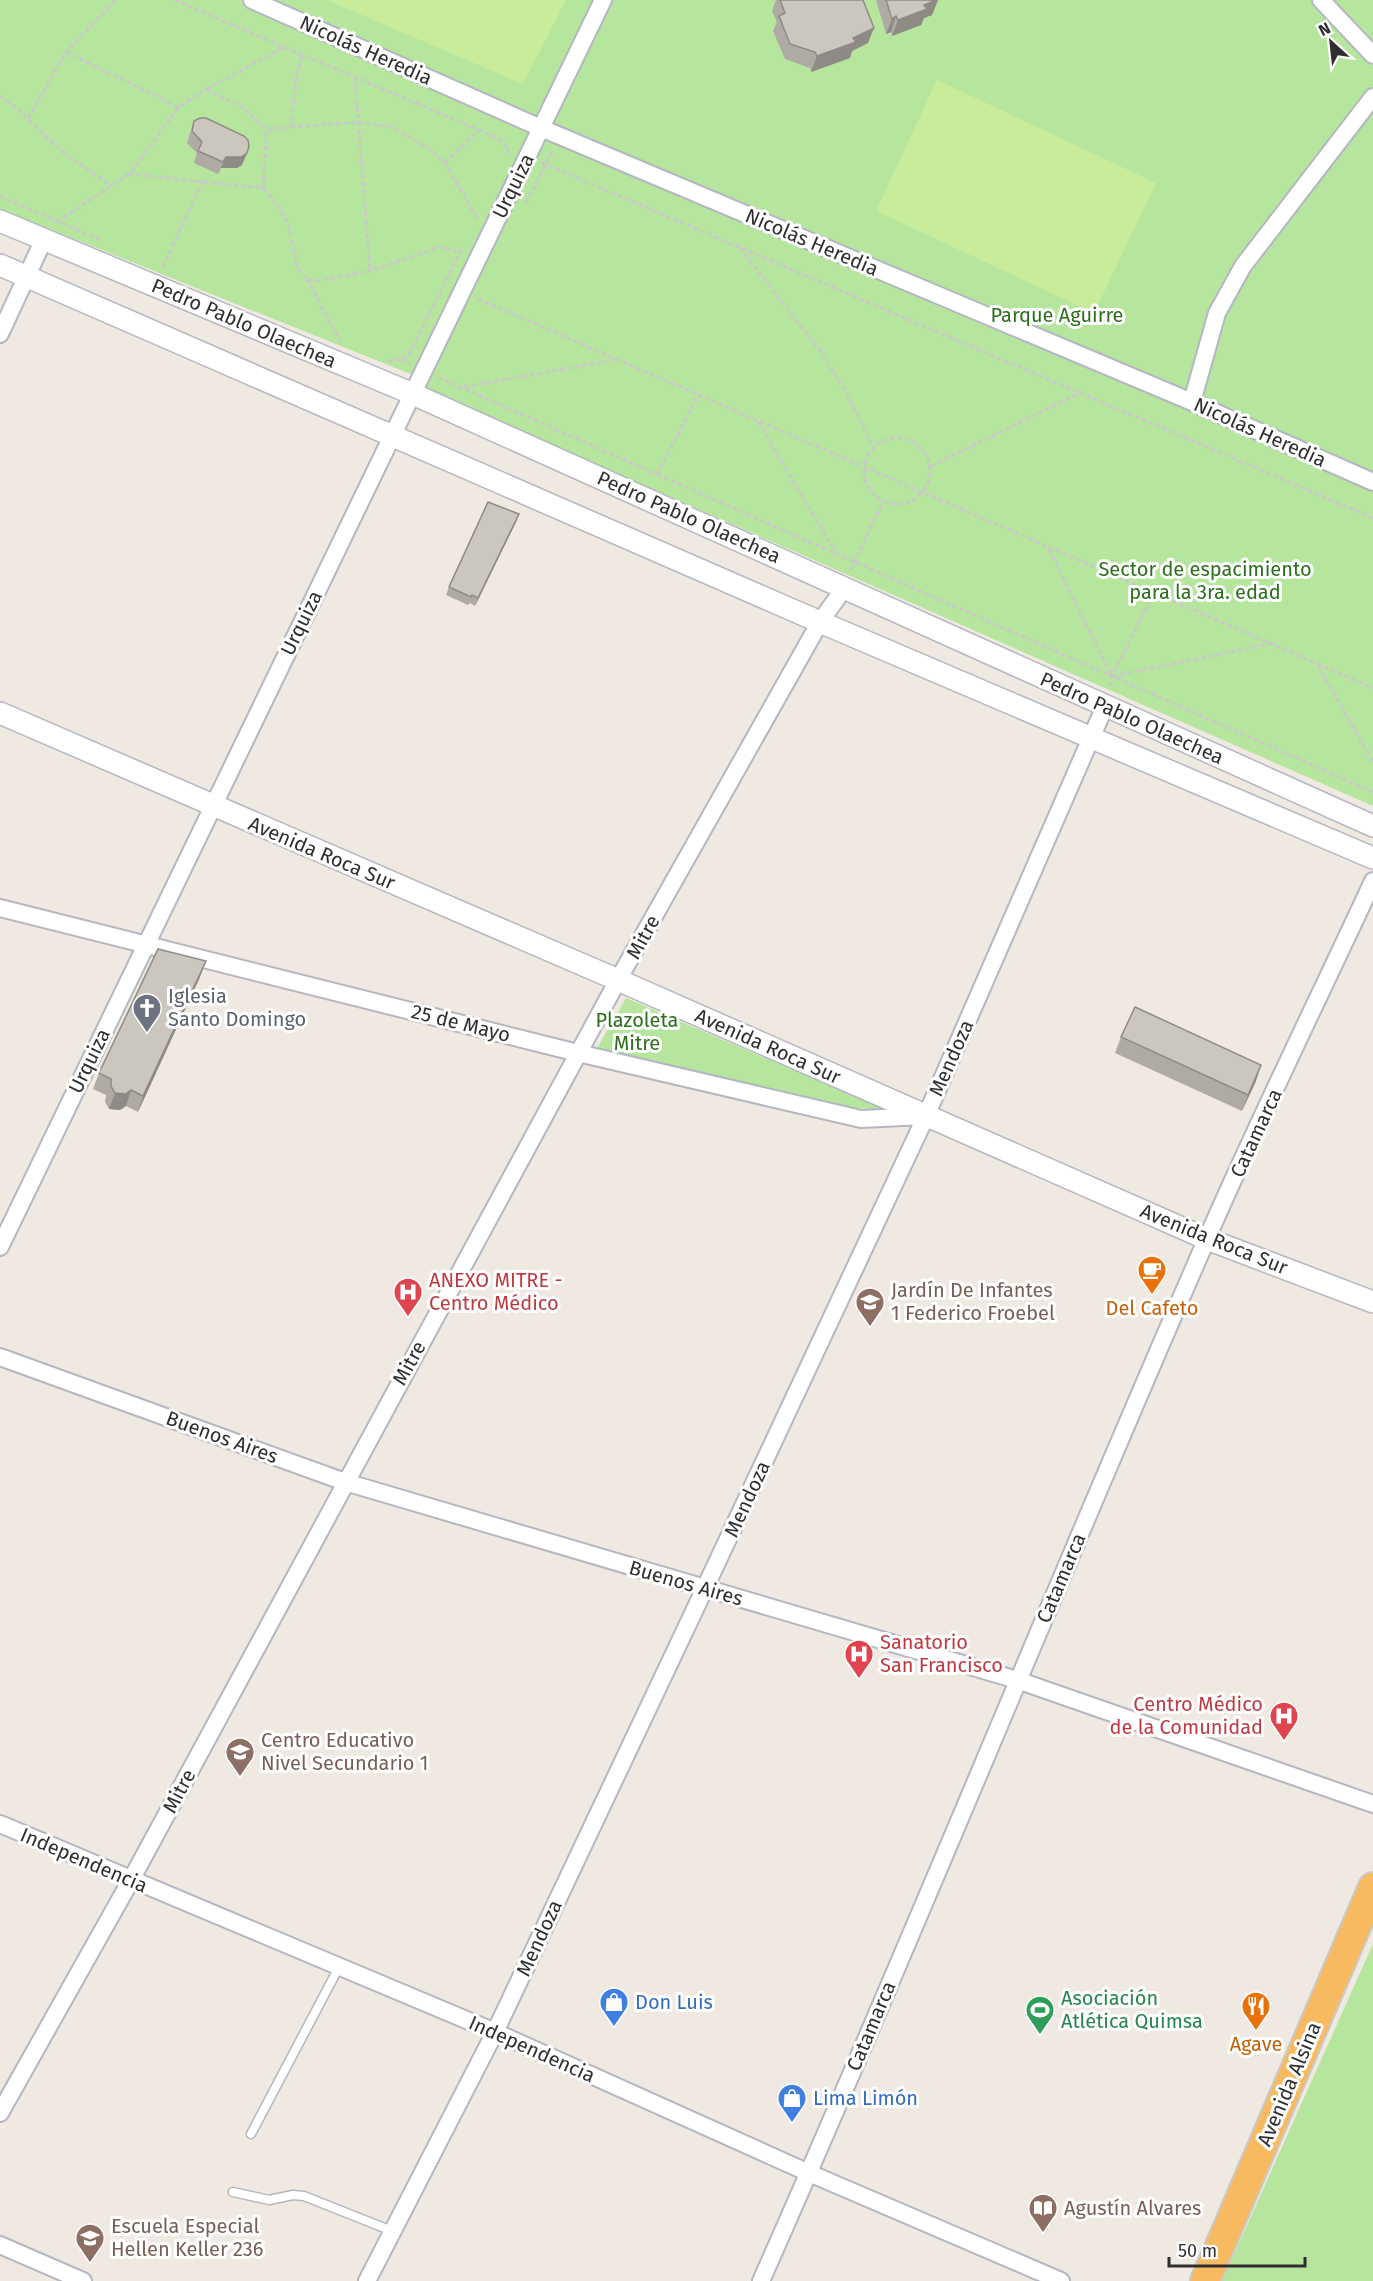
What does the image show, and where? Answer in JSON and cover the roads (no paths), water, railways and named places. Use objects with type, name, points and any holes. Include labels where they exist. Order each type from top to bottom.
[{"type":"highway","name":"Avenida Alsina","points":[[1205,2281],[1373,1887]]},
{"type":"street","name":"Nicolás Heredia","points":[[252,0],[541,128],[1192,402],[1373,482]]},
{"type":"street","name":"Urquiza","points":[[0,1247],[145,943],[603,0]]},
{"type":"street","points":[[1321,0],[1373,55]]},
{"type":"street","points":[[1192,402],[1217,313],[1227,292],[1243,266],[1373,97]]},
{"type":"street","name":"Pedro Pablo Olaechea","points":[[0,221],[413,394],[1373,826]]},
{"type":"street","points":[[0,334],[44,239]]},
{"type":"street","name":"Pedro Pablo Olaechea","points":[[0,265],[820,622],[1373,858]]},
{"type":"street","name":"Mitre","points":[[0,2113],[131,1880],[618,980],[820,622],[845,587]]},
{"type":"street","name":"Mendoza","points":[[367,2281],[495,2032],[705,1588],[926,1116],[1106,706]]},
{"type":"street","name":"Avenida Roca Sur","points":[[0,713],[618,980],[1206,1239],[1373,1302]]},
{"type":"street","name":"Catamarca","points":[[761,2281],[1206,1239],[1373,881]]},
{"type":"street","name":"25 de Mayo","points":[[0,908],[578,1053],[861,1119],[926,1116]]},
{"type":"street","name":"Buenos Aires","points":[[0,1357],[345,1482],[1017,1680],[1373,1804]]},
{"type":"street","name":"Independencia","points":[[0,1824],[495,2032],[809,2173],[1061,2281]]},
{"type":"street","points":[[0,2245],[83,2281]]},
{"type":"lane","points":[[251,2134],[339,1967]]},
{"type":"lane","points":[[234,2192],[269,2199],[293,2195],[304,2196],[392,2231]]},
{"type":"place","name":"Iglesia Santo Domingo","points":[[147,1034]]},
{"type":"place","name":"Del Cafeto","points":[[1152,1296]]},
{"type":"place","name":"ANEXO MITRE - Centro Médico","points":[[408,1318]]},
{"type":"place","name":"Jardín De Infantes 1 Federico Froebel","points":[[870,1328]]},
{"type":"place","name":"Sanatorio San Francisco","points":[[859,1680]]},
{"type":"place","name":"Centro Médico de la Comunidad","points":[[1284,1742]]},
{"type":"place","name":"Centro Educativo Nivel Secundario 1","points":[[240,1778]]},
{"type":"place","name":"Don Luis","points":[[614,2028]]},
{"type":"place","name":"Agave","points":[[1256,2032]]},
{"type":"place","name":"Asociación Atlética Quimsa","points":[[1040,2036]]},
{"type":"place","name":"Lima Limón","points":[[792,2124]]},
{"type":"place","name":"Agustín Alvares","points":[[1043,2234]]},
{"type":"place","name":"Escuela Especial Hellen Keller 236","points":[[90,2264]]},
{"type":"park label","name":"Parque Aguirre","points":[[1057,315]]},
{"type":"park label","name":"Sector de espacimiento para la 3ra. edad","points":[[1205,580]]},
{"type":"park label","name":"Plazoleta Mitre","points":[[637,1032]]}]
